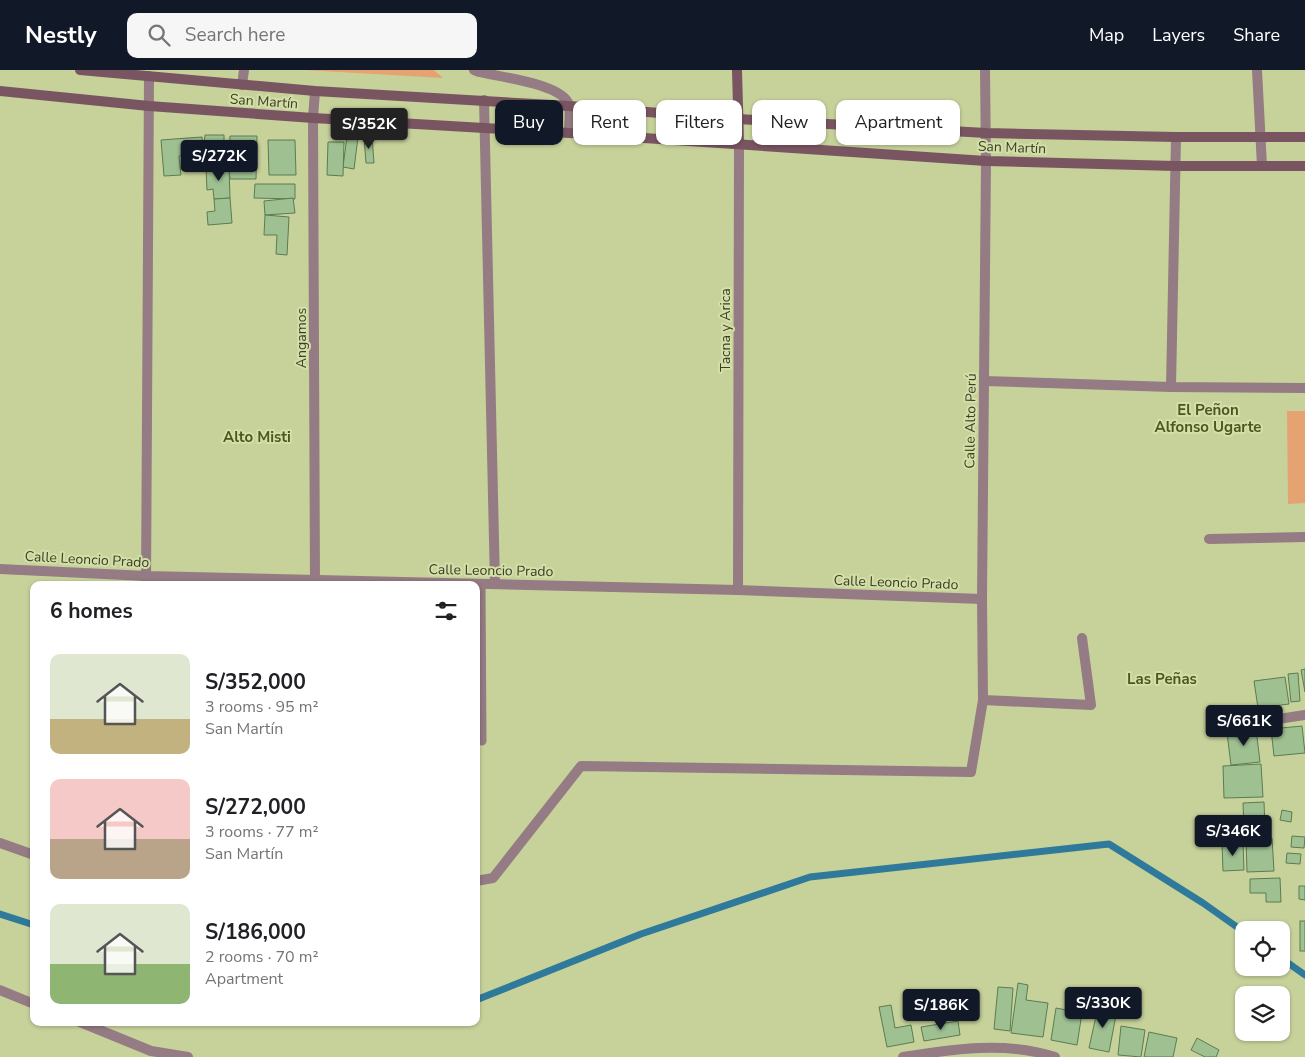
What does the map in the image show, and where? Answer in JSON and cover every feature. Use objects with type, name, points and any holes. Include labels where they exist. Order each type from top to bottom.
[{"type":"street","name":"San Martín","points":[[80,70],[315,91],[484,100],[656,113]]},
{"type":"street","points":[[242,85],[244,70]]},
{"type":"street","points":[[474,70],[539,85],[556,91],[564,97],[569,106],[569,133]]},
{"type":"street","name":"Tacna y Arica","points":[[738,70],[738,100]]},
{"type":"street","name":"Calle Alto Perú","points":[[480,880],[493,878],[580,766],[971,772],[983,700],[985,70]]},
{"type":"street","points":[[1257,70],[1262,166]]},
{"type":"street","points":[[147,580],[149,76]]},
{"type":"street","name":"San Martín","points":[[0,91],[149,106],[313,118],[656,139]]},
{"type":"street","name":"Angamos","points":[[315,91],[313,118],[316,581]]},
{"type":"street","points":[[484,100],[495,584]]},
{"type":"street","name":"San Martín","points":[[742,119],[986,133],[1176,138],[1305,137]]},
{"type":"street","points":[[1171,387],[1176,138]]},
{"type":"street","name":"San Martín","points":[[742,144],[986,161],[1175,166],[1305,166]]},
{"type":"street","name":"Tacna y Arica","points":[[738,590],[739,145]]},
{"type":"street","points":[[984,381],[1171,387],[1305,388]]},
{"type":"street","points":[[1209,539],[1305,537]]},
{"type":"street","name":"Calle Leoncio Prado","points":[[0,569],[147,580],[232,581]]},
{"type":"street","name":"Calle Leoncio Prado","points":[[481,584],[738,590],[982,599]]},
{"type":"street","points":[[983,700],[1091,705],[1082,638]]},
{"type":"street","points":[[1251,723],[1305,715]]},
{"type":"street","points":[[0,843],[30,854]]},
{"type":"street","points":[[0,990],[30,1002]]},
{"type":"street","points":[[89,1026],[151,1052],[188,1057]]},
{"type":"street","points":[[902,1057],[944,1050],[996,1047],[1055,1057]]},
{"type":"lane","points":[[481,584],[482,741]]},
{"type":"shaded area","points":[[304,70],[434,70],[443,78]]},
{"type":"shaded area","points":[[1287,411],[1305,411],[1305,503],[1288,504]]},
{"type":"building","points":[[205,135],[224,135],[224,158],[205,158],[203,154]]},
{"type":"building","points":[[230,136],[257,136],[256,179],[230,179]]},
{"type":"building","points":[[347,136],[358,137],[354,169],[343,167]]},
{"type":"building","points":[[202,137],[203,154],[179,156],[181,175],[164,176],[161,140]]},
{"type":"building","points":[[364,137],[372,137],[374,163],[366,163]]},
{"type":"building","points":[[268,140],[295,140],[296,175],[269,175]]},
{"type":"building","points":[[328,142],[344,142],[343,176],[327,175]]},
{"type":"building","points":[[229,167],[230,198],[214,199],[213,189],[207,190],[206,168]]},
{"type":"building","points":[[255,184],[295,184],[295,199],[254,198]]},
{"type":"building","points":[[230,198],[232,223],[208,225],[207,212],[215,211],[214,199]]},
{"type":"building","points":[[293,198],[295,213],[265,215],[264,201]]},
{"type":"building","points":[[265,215],[289,217],[287,255],[276,254],[277,235],[264,235]]},
{"type":"building","points":[[1305,669],[1305,692],[1301,670]]},
{"type":"building","points":[[1298,673],[1300,701],[1291,702],[1288,674]]},
{"type":"building","points":[[1285,677],[1289,704],[1258,708],[1254,681]]},
{"type":"building","points":[[1302,726],[1305,753],[1274,756],[1271,729]]},
{"type":"building","points":[[1256,729],[1260,762],[1231,765],[1227,733]]},
{"type":"building","points":[[1261,764],[1263,797],[1224,798],[1223,766]]},
{"type":"building","points":[[1264,802],[1265,828],[1244,829],[1243,803]]},
{"type":"building","points":[[1282,810],[1292,812],[1291,822],[1280,820]]},
{"type":"building","points":[[1292,836],[1305,837],[1304,848],[1291,847]]},
{"type":"building","points":[[1272,838],[1274,871],[1247,872],[1246,839]]},
{"type":"building","points":[[1222,843],[1243,843],[1244,870],[1223,871]]},
{"type":"building","points":[[1287,853],[1301,854],[1300,864],[1286,863]]},
{"type":"building","points":[[1280,878],[1281,902],[1266,902],[1266,893],[1250,893],[1250,879]]},
{"type":"building","points":[[1299,886],[1305,886],[1305,900],[1299,899]]},
{"type":"building","points":[[1300,921],[1305,921],[1305,951],[1300,951]]},
{"type":"building","points":[[1018,983],[1028,985],[1026,1000],[1048,1003],[1043,1037],[1011,1033]]},
{"type":"building","points":[[998,987],[1013,988],[1010,1031],[994,1029]]},
{"type":"building","points":[[945,994],[951,1014],[941,1017],[936,997]]},
{"type":"building","points":[[891,1005],[895,1028],[911,1025],[914,1042],[887,1047],[879,1007]]},
{"type":"building","points":[[1098,1007],[1117,1010],[1109,1052],[1089,1048]]},
{"type":"building","points":[[1056,1008],[1082,1013],[1077,1045],[1051,1040]]},
{"type":"building","points":[[958,1021],[960,1035],[924,1041],[921,1027]]},
{"type":"building","points":[[1121,1026],[1145,1030],[1141,1057],[1118,1055]]},
{"type":"building","points":[[1149,1032],[1177,1038],[1173,1057],[1144,1057]]},
{"type":"building","points":[[1197,1038],[1219,1050],[1216,1057],[1205,1057],[1191,1050]]},
{"type":"waterway","points":[[480,998],[641,934],[810,877],[1109,844],[1203,903],[1235,926]]},
{"type":"waterway","points":[[0,914],[30,924]]},
{"type":"waterway","points":[[1290,964],[1305,975]]},
{"type":"district","name":"El Peñon Alfonso Ugarte","points":[[1208,418]]},
{"type":"district","name":"Alto Misti","points":[[257,437]]},
{"type":"district","name":"Las Peñas","points":[[1162,679]]}]
